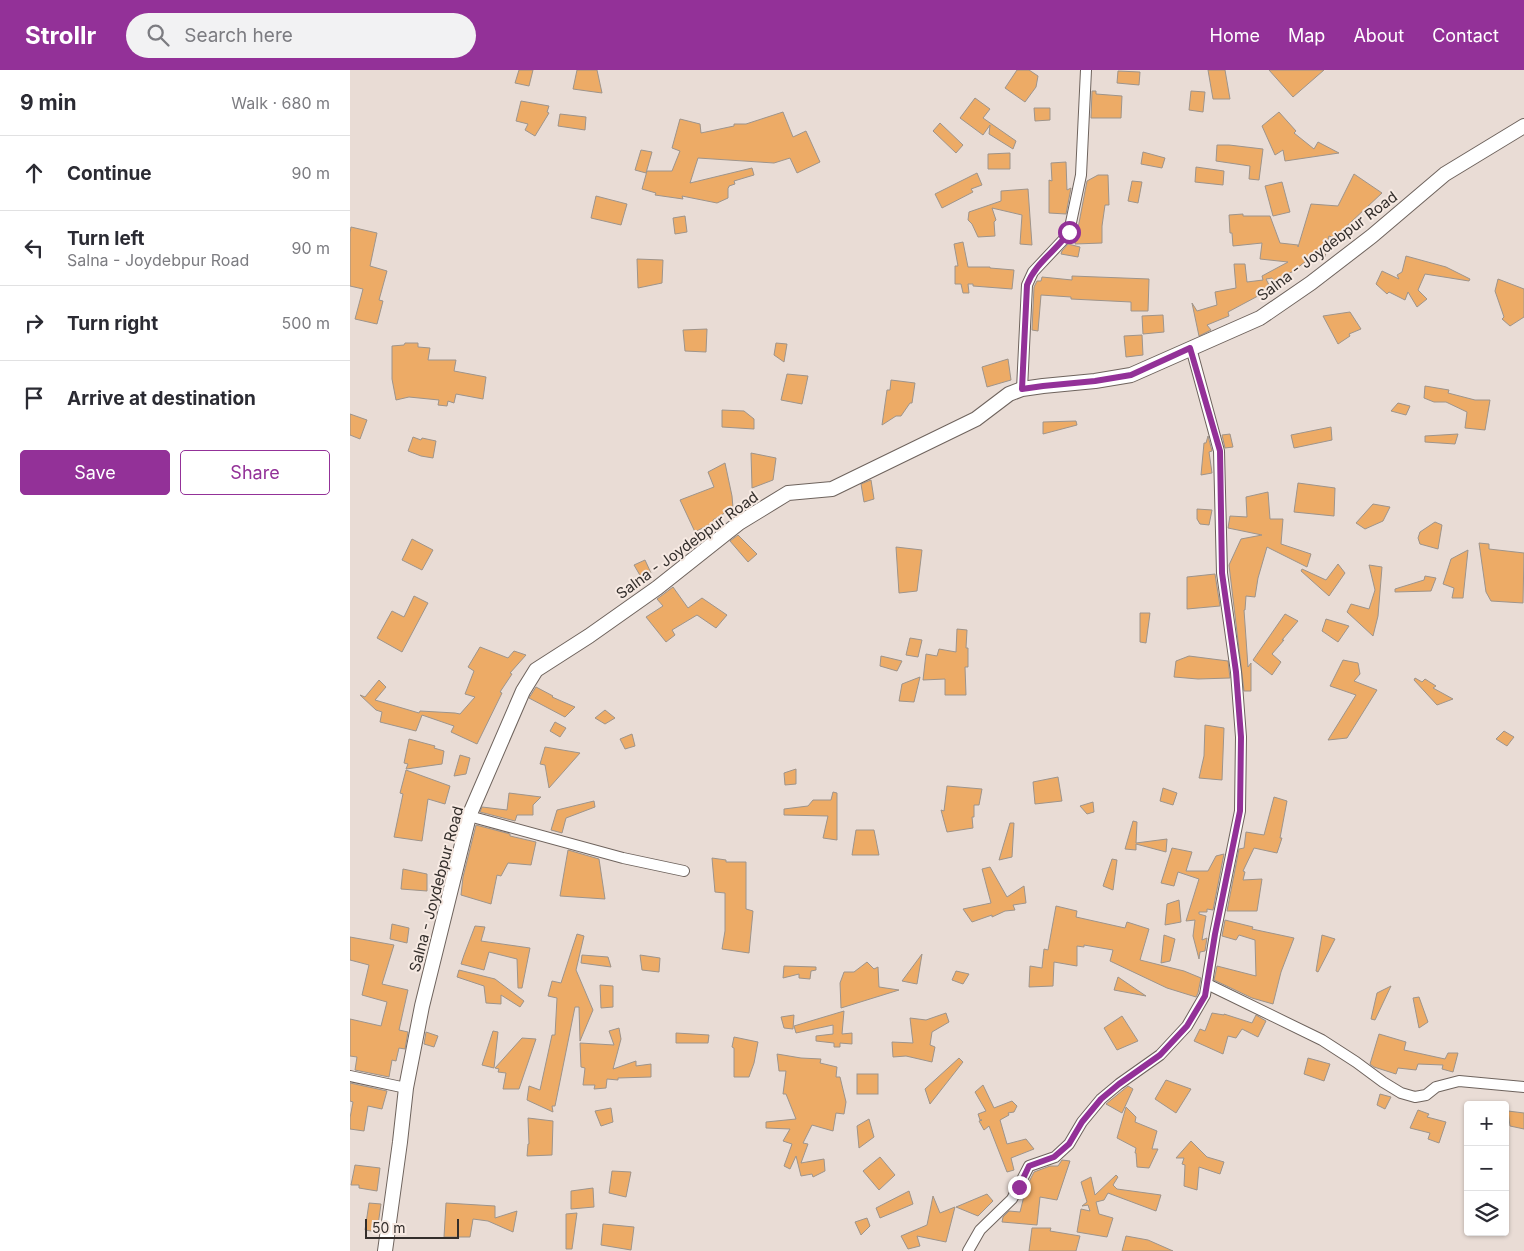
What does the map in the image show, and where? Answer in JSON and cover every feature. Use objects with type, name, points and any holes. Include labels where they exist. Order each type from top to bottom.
[{"type":"main road","name":"Salna - Joydebpur Road","points":[[385,1251],[406,1088],[422,1006],[469,816],[523,692],[536,670],[589,636],[657,588],[740,524],[788,493],[832,489],[976,419],[1009,394],[1022,389],[1131,375],[1260,318],[1311,283],[1372,236],[1445,174],[1524,126]]},
{"type":"street","points":[[1022,389],[1027,285],[1033,272],[1069,232],[1079,186],[1086,70]]},
{"type":"street","points":[[968,1251],[980,1230],[1012,1199],[1029,1166],[1054,1157],[1069,1144],[1082,1122],[1101,1099],[1160,1055],[1187,1026],[1205,996],[1215,934],[1240,811],[1241,737],[1236,672],[1222,573],[1220,451],[1190,348]]},
{"type":"street","points":[[469,816],[623,858],[684,871]]},
{"type":"street","points":[[1207,984],[1322,1040],[1401,1093],[1415,1097],[1426,1095],[1436,1087],[1459,1081],[1524,1087]]},
{"type":"street","points":[[350,1076],[406,1088]]},
{"type":"building","points":[[519,70],[533,70],[529,86],[515,83]]},
{"type":"building","points":[[577,70],[597,70],[602,93],[573,89]]},
{"type":"building","points":[[1017,70],[1029,70],[1038,76],[1036,87],[1025,102],[1005,88]]},
{"type":"building","points":[[1208,70],[1225,70],[1230,99],[1213,99]]},
{"type":"building","points":[[1269,70],[1324,70],[1293,97]]},
{"type":"building","points":[[1118,71],[1140,72],[1139,85],[1117,83]]},
{"type":"building","points":[[1092,91],[1096,91],[1096,94],[1122,96],[1121,118],[1091,118]]},
{"type":"building","points":[[1191,91],[1205,92],[1203,112],[1189,110]]},
{"type":"building","points":[[975,98],[990,109],[983,118],[1016,141],[1013,149],[989,134],[990,125],[983,135],[960,118]]},
{"type":"building","points":[[521,101],[549,106],[547,112],[549,113],[535,136],[525,130],[528,124],[516,121]]},
{"type":"building","points":[[1034,108],[1050,108],[1050,120],[1035,121]]},
{"type":"building","points":[[783,112],[793,137],[806,131],[820,162],[797,173],[790,158],[774,163],[698,158],[690,183],[752,168],[754,175],[734,181],[735,184],[728,188],[728,198],[717,203],[682,196],[683,199],[655,195],[656,193],[642,189],[647,171],[672,171],[680,151],[672,148],[680,119],[700,124],[701,133],[734,126],[734,124],[746,124]]},
{"type":"building","points":[[1279,112],[1296,131],[1294,133],[1314,149],[1318,142],[1339,153],[1285,161],[1283,150],[1275,155],[1262,126]]},
{"type":"building","points":[[560,114],[586,117],[585,130],[558,126]]},
{"type":"building","points":[[940,123],[963,145],[956,153],[933,131]]},
{"type":"building","points":[[1217,145],[1263,149],[1259,180],[1249,179],[1250,166],[1216,161]]},
{"type":"building","points":[[641,150],[652,152],[646,173],[635,170]]},
{"type":"building","points":[[1143,152],[1165,158],[1162,168],[1141,164]]},
{"type":"building","points":[[1010,153],[1010,169],[988,169],[988,154]]},
{"type":"building","points":[[1066,162],[1067,190],[1071,188],[1066,214],[1049,213],[1049,180],[1052,181],[1051,163]]},
{"type":"building","points":[[1196,167],[1224,171],[1223,185],[1195,182]]},
{"type":"building","points":[[977,173],[982,185],[971,189],[973,192],[942,208],[935,194]]},
{"type":"building","points":[[1354,174],[1382,193],[1334,238],[1329,236],[1325,257],[1314,255],[1275,283],[1272,278],[1266,279],[1271,289],[1228,312],[1229,316],[1207,325],[1211,330],[1199,336],[1192,303],[1197,311],[1217,305],[1215,292],[1236,288],[1234,264],[1245,264],[1247,282],[1263,280],[1262,276],[1288,262],[1260,259],[1262,243],[1233,246],[1229,215],[1270,216],[1280,243],[1298,245],[1298,247],[1311,204],[1338,206]]},
{"type":"building","points":[[1098,175],[1108,175],[1109,205],[1105,205],[1102,243],[1075,244],[1087,181]]},
{"type":"building","points":[[1132,181],[1142,182],[1138,203],[1128,201]]},
{"type":"building","points":[[1282,182],[1290,212],[1273,216],[1265,186]]},
{"type":"building","points":[[1028,189],[1032,245],[1020,244],[1022,215],[992,208],[996,220],[994,222],[995,236],[978,237],[968,220],[969,212],[1001,201],[1001,191]]},
{"type":"building","points":[[596,196],[627,204],[621,225],[591,218]]},
{"type":"building","points":[[685,216],[687,232],[675,234],[673,218]]},
{"type":"building","points":[[351,227],[377,233],[370,266],[387,271],[379,300],[383,301],[377,324],[355,319],[363,289],[350,286]]},
{"type":"building","points":[[963,242],[968,267],[1014,270],[1012,289],[968,284],[969,293],[963,293],[961,284],[955,284],[955,266],[958,266],[954,244]]},
{"type":"building","points":[[1068,244],[1080,247],[1078,257],[1061,254]]},
{"type":"building","points":[[1406,256],[1446,267],[1470,279],[1469,281],[1425,274],[1418,290],[1427,299],[1417,307],[1408,292],[1405,300],[1389,292],[1387,294],[1376,284],[1382,271],[1399,279],[1397,275],[1402,272]]},
{"type":"building","points":[[637,259],[663,260],[662,283],[638,288]]},
{"type":"building","points":[[1072,276],[1149,279],[1148,311],[1131,311],[1131,302],[1071,299],[1071,297],[1041,295],[1038,331],[1032,330],[1034,287],[1037,281],[1041,281],[1042,277],[1072,280]]},
{"type":"building","points":[[1498,279],[1524,289],[1524,317],[1510,326],[1502,319],[1504,317],[1495,291]]},
{"type":"building","points":[[1350,312],[1361,329],[1349,334],[1350,336],[1338,344],[1323,316]]},
{"type":"building","points":[[1163,315],[1164,332],[1143,334],[1142,316]]},
{"type":"building","points":[[707,329],[706,352],[685,351],[683,330]]},
{"type":"building","points":[[1142,335],[1143,355],[1126,357],[1124,336]]},
{"type":"building","points":[[405,343],[418,343],[418,347],[430,348],[428,360],[456,360],[454,371],[486,377],[483,399],[456,394],[454,403],[448,401],[447,406],[438,405],[439,400],[409,397],[396,400],[392,379],[392,346],[404,345]]},
{"type":"building","points":[[776,343],[787,344],[784,362],[774,355]]},
{"type":"building","points":[[1008,359],[1011,380],[987,387],[982,367]]},
{"type":"building","points":[[787,374],[808,376],[802,404],[781,400]]},
{"type":"building","points":[[891,380],[915,383],[912,403],[910,403],[901,416],[896,416],[882,425],[887,390],[890,390]]},
{"type":"building","points":[[1425,386],[1449,390],[1448,393],[1475,400],[1490,400],[1485,430],[1465,428],[1467,412],[1446,402],[1434,402],[1424,398]]},
{"type":"building","points":[[1398,403],[1410,406],[1406,415],[1391,411]]},
{"type":"building","points":[[722,410],[744,411],[754,419],[754,429],[722,427]]},
{"type":"building","points":[[350,414],[367,420],[360,439],[350,435]]},
{"type":"building","points":[[1076,421],[1077,425],[1043,434],[1043,422]]},
{"type":"building","points":[[1331,427],[1332,440],[1294,448],[1291,435]]},
{"type":"building","points":[[1230,434],[1233,447],[1225,448],[1222,435]]},
{"type":"building","points":[[1458,434],[1455,444],[1425,442],[1425,436]]},
{"type":"building","points":[[1208,436],[1212,451],[1209,452],[1212,473],[1201,475],[1204,443],[1206,443]]},
{"type":"building","points":[[413,437],[421,440],[422,438],[436,441],[433,458],[408,451]]},
{"type":"building","points":[[751,453],[776,458],[773,480],[752,488]]},
{"type":"building","points":[[725,463],[733,508],[713,520],[714,522],[695,532],[680,500],[714,487],[708,472]]},
{"type":"building","points":[[871,480],[874,499],[864,502],[861,484]]},
{"type":"building","points":[[1298,483],[1335,488],[1334,516],[1294,512]]},
{"type":"building","points":[[1268,492],[1270,519],[1283,519],[1281,544],[1311,554],[1307,567],[1267,547],[1258,578],[1255,597],[1246,596],[1244,610],[1248,667],[1251,663],[1251,691],[1244,691],[1229,565],[1241,539],[1262,535],[1228,528],[1230,516],[1247,517],[1246,497]]},
{"type":"building","points":[[1373,504],[1390,507],[1383,521],[1365,529],[1356,523]]},
{"type":"building","points":[[1197,509],[1212,510],[1209,525],[1200,524],[1197,519]]},
{"type":"building","points":[[1435,522],[1442,525],[1438,549],[1420,544],[1418,538],[1420,532]]},
{"type":"building","points":[[738,535],[757,554],[748,562],[730,541]]},
{"type":"building","points":[[412,539],[433,550],[422,570],[402,560]]},
{"type":"building","points":[[1479,543],[1489,544],[1489,549],[1524,553],[1523,603],[1491,601],[1486,592]]},
{"type":"building","points":[[896,547],[922,550],[917,591],[899,593]]},
{"type":"building","points":[[1468,550],[1463,598],[1452,598],[1454,588],[1443,584],[1451,559]]},
{"type":"building","points":[[645,560],[651,573],[641,577],[634,565]]},
{"type":"building","points":[[1338,564],[1345,573],[1329,596],[1301,571],[1302,569],[1326,580]]},
{"type":"building","points":[[1369,565],[1382,567],[1378,616],[1373,636],[1347,612],[1351,604],[1369,609],[1375,590]]},
{"type":"building","points":[[1215,574],[1220,606],[1187,609],[1187,577]]},
{"type":"building","points":[[1425,576],[1436,578],[1431,591],[1395,592],[1395,589],[1424,580]]},
{"type":"building","points":[[673,587],[688,608],[702,598],[727,615],[716,628],[697,615],[672,630],[675,635],[666,642],[646,617],[663,606],[657,599]]},
{"type":"building","points":[[414,596],[428,603],[402,652],[377,638],[392,611],[404,617]]},
{"type":"building","points":[[1140,613],[1150,613],[1146,643],[1140,642]]},
{"type":"building","points":[[1285,614],[1298,621],[1272,654],[1281,662],[1272,675],[1253,660]]},
{"type":"building","points":[[1326,619],[1349,626],[1338,642],[1322,631]]},
{"type":"building","points":[[957,629],[967,630],[968,667],[965,667],[966,695],[945,695],[945,679],[923,680],[926,654],[937,656],[939,649],[956,652]]},
{"type":"building","points":[[910,638],[922,640],[918,657],[906,655]]},
{"type":"building","points":[[480,647],[508,658],[514,651],[526,655],[510,673],[512,674],[500,692],[502,693],[477,744],[451,732],[454,726],[422,715],[416,731],[380,722],[382,712],[376,710],[360,695],[365,697],[379,680],[386,687],[375,700],[419,713],[420,711],[460,714],[475,697],[465,694],[474,671],[468,667]]},
{"type":"building","points":[[881,656],[902,661],[897,671],[880,666]]},
{"type":"building","points":[[1189,656],[1228,661],[1230,678],[1198,679],[1174,677],[1176,661]]},
{"type":"building","points":[[1343,660],[1358,663],[1360,674],[1354,681],[1377,690],[1347,738],[1328,740],[1356,695],[1330,686]]},
{"type":"building","points":[[920,677],[914,702],[899,701],[902,684]]},
{"type":"building","points":[[1415,678],[1422,682],[1425,679],[1436,686],[1433,688],[1453,699],[1437,705],[1414,680]]},
{"type":"building","points":[[536,687],[552,697],[575,707],[565,717],[529,698]]},
{"type":"building","points":[[605,710],[615,718],[605,724],[595,718]]},
{"type":"building","points":[[555,722],[566,728],[560,737],[550,731]]},
{"type":"building","points":[[1205,725],[1224,728],[1222,780],[1199,778],[1204,756]]},
{"type":"building","points":[[1504,731],[1514,737],[1507,746],[1496,739]]},
{"type":"building","points":[[632,734],[635,746],[625,749],[620,739]]},
{"type":"building","points":[[409,739],[435,746],[434,748],[444,751],[442,764],[406,769],[408,764],[404,763]]},
{"type":"building","points":[[545,747],[580,753],[549,788],[545,765],[540,764]]},
{"type":"building","points":[[460,755],[470,758],[466,774],[454,776]]},
{"type":"building","points":[[796,769],[796,784],[785,785],[784,773]]},
{"type":"building","points":[[406,770],[450,786],[445,804],[428,799],[422,841],[394,837],[403,794],[400,793]]},
{"type":"building","points":[[1058,777],[1062,801],[1035,804],[1033,782]]},
{"type":"building","points":[[947,786],[982,789],[979,805],[974,805],[973,828],[947,832],[941,810],[944,811]]},
{"type":"building","points":[[1163,788],[1177,793],[1173,805],[1160,801]]},
{"type":"building","points":[[833,792],[837,793],[837,840],[823,838],[828,816],[784,815],[784,809],[808,806],[813,800],[831,800]]},
{"type":"building","points":[[509,793],[541,797],[533,805],[533,815],[517,815],[515,821],[480,812],[482,807],[507,810]]},
{"type":"building","points":[[1274,797],[1287,801],[1280,838],[1282,838],[1277,853],[1254,848],[1243,871],[1245,872],[1243,880],[1262,879],[1257,911],[1227,911],[1239,849],[1244,848],[1246,832],[1264,835]]},
{"type":"building","points":[[594,801],[595,807],[566,818],[562,833],[551,830],[557,810]]},
{"type":"building","points":[[1093,802],[1094,812],[1087,814],[1080,806]]},
{"type":"building","points":[[1133,821],[1137,822],[1136,843],[1167,839],[1166,852],[1136,844],[1136,850],[1125,849]]},
{"type":"building","points":[[1010,823],[1014,823],[1012,857],[999,860]]},
{"type":"building","points":[[476,825],[536,842],[531,865],[508,863],[501,876],[497,875],[491,904],[461,895],[463,877]]},
{"type":"building","points":[[856,830],[874,830],[879,855],[852,855]]},
{"type":"building","points":[[1172,848],[1192,852],[1186,871],[1208,871],[1216,856],[1224,854],[1213,910],[1207,909],[1207,912],[1199,912],[1199,914],[1206,916],[1202,940],[1207,938],[1205,951],[1200,952],[1199,959],[1193,936],[1195,920],[1186,921],[1199,879],[1178,872],[1174,886],[1161,883]]},
{"type":"building","points":[[568,850],[599,859],[605,899],[560,896]]},
{"type":"building","points":[[712,858],[726,860],[726,862],[746,862],[746,909],[753,911],[749,953],[722,949],[725,931],[725,893],[715,892]]},
{"type":"building","points":[[1112,859],[1117,860],[1113,890],[1103,886]]},
{"type":"building","points":[[990,867],[1007,897],[1024,886],[1026,903],[1013,905],[1015,910],[1005,911],[992,917],[992,915],[972,922],[963,909],[991,903],[982,869]]},
{"type":"building","points":[[403,869],[427,874],[427,891],[401,889]]},
{"type":"building","points":[[1179,900],[1181,922],[1165,925],[1167,904]]},
{"type":"building","points":[[1056,906],[1077,911],[1076,917],[1125,928],[1127,922],[1149,929],[1140,960],[1184,971],[1201,978],[1196,997],[1167,988],[1110,961],[1113,950],[1084,945],[1084,947],[1077,946],[1077,966],[1054,962],[1053,986],[1029,987],[1030,966],[1042,968],[1044,949],[1048,950]]},
{"type":"building","points":[[1225,920],[1253,927],[1252,929],[1294,938],[1281,972],[1273,1004],[1252,998],[1214,980],[1217,966],[1256,976],[1255,940],[1239,935],[1236,940],[1222,936]]},
{"type":"building","points":[[392,924],[409,928],[407,943],[390,939]]},
{"type":"building","points":[[475,926],[485,927],[481,941],[530,948],[522,988],[518,988],[517,959],[489,952],[484,970],[461,964]]},
{"type":"building","points":[[577,934],[584,936],[576,970],[593,1010],[580,1041],[579,1007],[575,1007],[555,1106],[552,1106],[553,1112],[527,1100],[529,1086],[540,1090],[552,1035],[555,1035],[557,998],[548,996],[552,981],[561,983]]},
{"type":"building","points":[[1164,935],[1175,939],[1170,961],[1161,963]]},
{"type":"building","points":[[1322,935],[1335,939],[1318,972],[1316,971]]},
{"type":"building","points":[[350,937],[394,945],[382,984],[408,990],[399,1030],[408,1032],[405,1049],[399,1048],[396,1061],[392,1060],[389,1077],[355,1070],[357,1057],[350,1056],[350,1019],[381,1026],[387,1002],[362,995],[369,965],[350,960]]},
{"type":"building","points":[[922,954],[917,984],[902,981]]},
{"type":"building","points":[[582,955],[608,957],[611,967],[581,963]]},
{"type":"building","points":[[640,955],[660,958],[659,972],[642,970]]},
{"type":"building","points":[[867,962],[874,969],[878,967],[879,987],[899,990],[841,1008],[840,983],[844,972],[854,972]]},
{"type":"building","points":[[784,966],[816,967],[816,970],[811,971],[810,979],[799,978],[799,974],[783,978]]},
{"type":"building","points":[[459,970],[495,979],[524,1001],[520,1007],[501,995],[501,1004],[486,1003],[484,986],[457,977]]},
{"type":"building","points":[[956,971],[969,974],[963,984],[952,980]]},
{"type":"building","points":[[1118,977],[1146,996],[1114,990]]},
{"type":"building","points":[[600,985],[613,986],[613,1007],[601,1008]]},
{"type":"building","points":[[1391,986],[1375,1020],[1371,1019],[1377,993]]},
{"type":"building","points":[[1419,997],[1428,1022],[1419,1028],[1413,998]]},
{"type":"building","points":[[844,1011],[842,1034],[852,1033],[852,1044],[840,1043],[840,1047],[834,1047],[834,1043],[816,1041],[816,1036],[833,1034],[833,1025],[796,1033],[794,1026]]},
{"type":"building","points":[[946,1013],[949,1022],[932,1032],[930,1045],[935,1047],[932,1062],[906,1056],[893,1057],[892,1042],[913,1043],[910,1018],[926,1020]]},
{"type":"building","points":[[1212,1013],[1224,1014],[1252,1023],[1256,1015],[1266,1021],[1258,1037],[1242,1029],[1236,1038],[1228,1036],[1223,1054],[1194,1041],[1200,1029],[1205,1031]]},
{"type":"building","points":[[794,1015],[793,1029],[784,1028],[781,1017]]},
{"type":"building","points":[[1122,1016],[1138,1041],[1117,1050],[1104,1028]]},
{"type":"building","points":[[619,1028],[621,1039],[613,1069],[636,1061],[636,1066],[651,1064],[651,1077],[607,1079],[606,1088],[594,1089],[595,1085],[583,1085],[585,1068],[581,1067],[580,1043],[614,1045],[609,1031]]},
{"type":"building","points":[[493,1031],[498,1032],[494,1068],[482,1065]]},
{"type":"building","points":[[426,1032],[438,1036],[434,1047],[424,1044]]},
{"type":"building","points":[[676,1033],[709,1035],[708,1043],[676,1043]]},
{"type":"building","points":[[1379,1034],[1406,1042],[1404,1050],[1445,1059],[1448,1053],[1458,1053],[1453,1072],[1442,1069],[1443,1065],[1418,1064],[1416,1070],[1398,1068],[1396,1074],[1374,1067],[1370,1064]]},
{"type":"building","points":[[734,1037],[758,1042],[749,1077],[734,1077],[734,1048],[732,1047]]},
{"type":"building","points":[[522,1038],[536,1039],[519,1089],[503,1089],[506,1073],[498,1072],[499,1069],[495,1068]]},
{"type":"building","points":[[777,1054],[821,1059],[820,1063],[837,1067],[836,1077],[840,1077],[846,1102],[844,1114],[836,1113],[833,1131],[812,1125],[803,1143],[808,1144],[801,1163],[824,1159],[825,1171],[813,1177],[812,1174],[801,1176],[796,1156],[790,1169],[784,1166],[792,1144],[783,1141],[790,1129],[766,1128],[766,1122],[796,1119],[786,1094],[783,1094],[786,1071],[779,1071]]},
{"type":"building","points":[[959,1058],[963,1062],[930,1104],[925,1089]]},
{"type":"building","points":[[1308,1058],[1330,1064],[1324,1081],[1304,1074]]},
{"type":"building","points":[[857,1074],[878,1074],[878,1094],[857,1094]]},
{"type":"building","points":[[1166,1080],[1191,1089],[1176,1113],[1155,1099]]},
{"type":"building","points":[[350,1083],[387,1091],[382,1109],[368,1106],[364,1131],[350,1129],[353,1102],[350,1101]]},
{"type":"building","points":[[983,1085],[994,1108],[1012,1101],[1017,1106],[1014,1112],[1008,1113],[1009,1115],[1000,1120],[1007,1144],[1026,1139],[1034,1149],[1011,1158],[1014,1170],[1007,1172],[989,1126],[984,1130],[979,1121],[982,1120],[980,1120],[978,1114],[986,1111],[975,1092]]},
{"type":"building","points":[[1128,1086],[1133,1089],[1122,1113],[1106,1104]]},
{"type":"building","points":[[1380,1094],[1391,1097],[1385,1109],[1377,1105]]},
{"type":"building","points":[[1126,1107],[1136,1117],[1135,1122],[1157,1131],[1152,1149],[1158,1149],[1149,1168],[1137,1167],[1136,1148],[1117,1138]]},
{"type":"building","points":[[611,1108],[613,1122],[601,1126],[595,1111]]},
{"type":"building","points":[[1418,1110],[1429,1114],[1427,1117],[1446,1122],[1439,1143],[1428,1139],[1430,1133],[1410,1128]]},
{"type":"building","points":[[1509,1111],[1524,1113],[1524,1129],[1510,1126]]},
{"type":"building","points":[[528,1118],[553,1121],[552,1155],[527,1156],[529,1144]]},
{"type":"building","points":[[869,1119],[874,1137],[859,1148],[857,1126]]},
{"type":"building","points":[[1191,1141],[1207,1157],[1224,1162],[1220,1174],[1199,1167],[1197,1190],[1184,1186],[1185,1165],[1182,1164],[1184,1158],[1176,1158]]},
{"type":"building","points":[[880,1157],[895,1175],[879,1190],[863,1171]]},
{"type":"building","points":[[1062,1160],[1070,1161],[1057,1200],[1040,1197],[1037,1225],[1002,1222],[1003,1217],[1009,1211],[1020,1212],[1026,1188],[1034,1172],[1050,1166],[1058,1166]]},
{"type":"building","points":[[355,1165],[380,1168],[377,1191],[359,1188],[359,1185],[351,1185]]},
{"type":"building","points":[[612,1171],[631,1172],[626,1197],[609,1193]]},
{"type":"building","points":[[1116,1175],[1118,1177],[1113,1185],[1117,1189],[1161,1195],[1156,1211],[1108,1193],[1104,1200],[1096,1202],[1099,1214],[1113,1218],[1107,1237],[1077,1232],[1081,1209],[1090,1211],[1088,1205],[1082,1206],[1087,1202],[1081,1182],[1091,1177],[1095,1195]]},
{"type":"building","points":[[593,1188],[594,1207],[571,1209],[571,1191]]},
{"type":"building","points":[[909,1191],[913,1204],[880,1218],[876,1208]]},
{"type":"building","points":[[987,1194],[993,1201],[978,1216],[956,1207]]},
{"type":"building","points":[[933,1196],[940,1213],[955,1207],[946,1242],[917,1236],[920,1246],[908,1249],[901,1236],[927,1225]]},
{"type":"building","points":[[369,1203],[381,1204],[377,1232],[365,1230]]},
{"type":"building","points":[[446,1203],[495,1206],[495,1218],[517,1211],[513,1232],[488,1221],[473,1219],[470,1237],[444,1237]]},
{"type":"building","points":[[577,1213],[572,1249],[566,1249],[566,1214]]},
{"type":"building","points":[[867,1218],[870,1226],[861,1235],[855,1222]]},
{"type":"building","points":[[603,1224],[634,1227],[631,1250],[601,1245]]},
{"type":"building","points":[[1032,1228],[1051,1228],[1050,1231],[1080,1236],[1076,1251],[1029,1251]]},
{"type":"building","points":[[1126,1236],[1148,1240],[1173,1251],[1122,1251]]},
{"type":"route","points":[[1019,1187],[1029,1166],[1054,1157],[1069,1144],[1082,1122],[1101,1099],[1160,1055],[1187,1026],[1205,996],[1215,934],[1240,811],[1241,737],[1236,672],[1222,573],[1220,451],[1190,348],[1131,375],[1022,389],[1027,285],[1033,272],[1069,232]]}]
